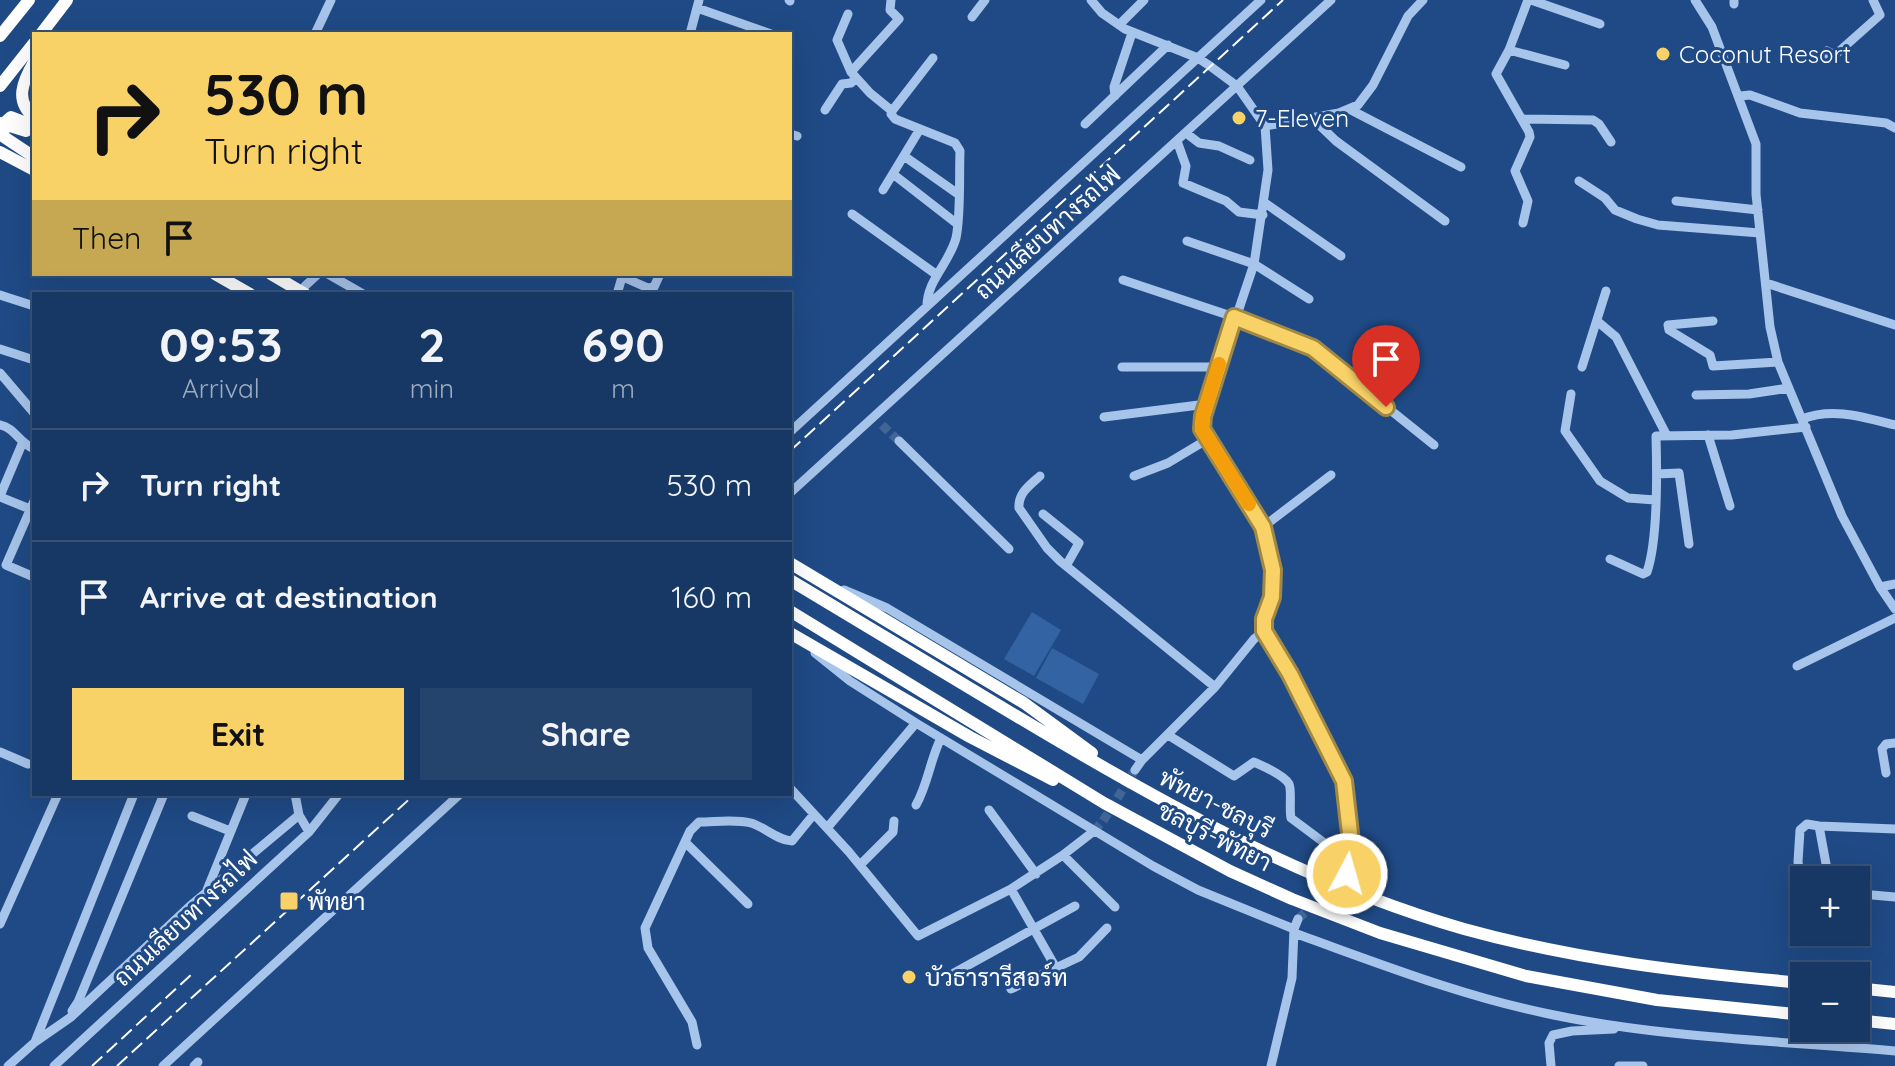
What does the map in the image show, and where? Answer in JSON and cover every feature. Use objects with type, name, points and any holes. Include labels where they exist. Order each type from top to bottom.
[{"type":"highway","points":[[0,36],[29,0]]},
{"type":"highway","points":[[43,32],[68,0]]},
{"type":"highway","points":[[53,32],[68,0]]},
{"type":"highway","points":[[0,86],[32,46]]},
{"type":"highway","points":[[32,66],[21,89],[25,107],[32,115]]},
{"type":"highway","points":[[31,131],[11,117],[2,125],[4,137],[32,156]]},
{"type":"highway","points":[[0,123],[31,131]]},
{"type":"highway","points":[[0,144],[32,167]]},
{"type":"highway","points":[[0,152],[32,167]]},
{"type":"highway","points":[[218,276],[246,292]]},
{"type":"highway","points":[[275,276],[309,291]]},
{"type":"highway","points":[[290,276],[309,291]]},
{"type":"highway","points":[[792,564],[1024,703],[1071,736],[1121,778]]},
{"type":"highway","name":"พัทยา-ชลบุรี","points":[[792,581],[1121,778],[1226,836],[1340,886],[1463,928],[1594,959],[1679,972],[1790,982]]},
{"type":"highway","name":"ชลบุรี-พัทยา","points":[[792,612],[1104,803],[1230,871],[1292,899],[1380,933],[1476,963],[1574,986],[1657,1000],[1790,1014]]},
{"type":"highway","points":[[792,634],[1004,756],[1104,803]]},
{"type":"highway","points":[[1870,989],[1895,992]]},
{"type":"highway","points":[[1870,1021],[1895,1024]]},
{"type":"street","points":[[316,32],[331,0]]},
{"type":"street","points":[[825,110],[842,84],[851,83],[899,19],[890,10],[891,0]]},
{"type":"street","points":[[972,17],[985,0]]},
{"type":"street","points":[[1091,0],[1102,13],[1132,33],[1198,58],[1237,86],[1265,126],[1269,162],[1254,264],[1218,367],[1202,429],[1263,527],[1273,570],[1272,597],[1264,619],[1264,631],[1290,674],[1344,781],[1351,842],[1347,874]]},
{"type":"street","points":[[1119,25],[1144,0]]},
{"type":"street","name":"ถนนเลียบทางรถไฟ","points":[[792,427],[1261,0]]},
{"type":"street","name":"ถนนเลียบทางรถไฟ","points":[[792,491],[1331,0]]},
{"type":"street","points":[[1265,126],[1313,119],[1358,105],[1373,85],[1408,16],[1423,0]]},
{"type":"street","points":[[1523,223],[1528,201],[1515,171],[1530,137],[1524,119],[1496,74],[1530,0],[1600,24]]},
{"type":"street","points":[[1695,0],[1703,5],[1756,144],[1760,233],[1778,362],[1842,516],[1895,609]]},
{"type":"street","points":[[1824,55],[1827,51],[1835,55],[1880,15],[1873,0]]},
{"type":"street","points":[[691,32],[698,4],[766,32]]},
{"type":"street","points":[[848,14],[837,40],[854,75],[892,111],[895,119],[959,145],[954,244],[929,286],[927,306]]},
{"type":"street","points":[[1115,96],[1114,87],[1132,33]]},
{"type":"street","points":[[1085,124],[1168,45]]},
{"type":"street","points":[[1509,50],[1565,65]]},
{"type":"street","points":[[892,111],[933,58]]},
{"type":"street","points":[[1740,96],[1750,95],[1800,113],[1886,123],[1895,128]]},
{"type":"street","points":[[1349,109],[1461,167]]},
{"type":"street","points":[[1313,119],[1336,141],[1445,221]]},
{"type":"street","points":[[1524,119],[1593,120],[1611,142]]},
{"type":"street","points":[[883,190],[920,129]]},
{"type":"street","points":[[1186,133],[1199,143],[1219,146],[1250,160]]},
{"type":"street","points":[[1177,141],[1186,166],[1183,183],[1222,199],[1239,212],[1263,215]]},
{"type":"street","points":[[904,156],[958,194]]},
{"type":"street","points":[[893,174],[956,223]]},
{"type":"street","points":[[1579,181],[1605,198],[1615,210],[1637,219],[1658,225],[1760,233]]},
{"type":"street","points":[[1676,201],[1758,210]]},
{"type":"street","points":[[1265,203],[1341,256]]},
{"type":"street","points":[[852,214],[937,275]]},
{"type":"street","points":[[1187,241],[1254,264],[1309,299]]},
{"type":"street","points":[[332,276],[360,292]]},
{"type":"street","points":[[623,276],[648,288],[654,287],[659,276]]},
{"type":"street","points":[[1123,280],[1234,317],[1313,348],[1434,445]]},
{"type":"street","points":[[1766,283],[1895,325]]},
{"type":"street","points":[[1582,367],[1606,291]]},
{"type":"street","points":[[0,295],[32,305]]},
{"type":"street","points":[[1597,321],[1616,337],[1667,436]]},
{"type":"street","points":[[1713,321],[1668,325],[1669,330],[1710,355],[1713,366],[1778,362]]},
{"type":"street","points":[[0,349],[32,359]]},
{"type":"street","points":[[1122,367],[1218,367]]},
{"type":"street","points":[[0,373],[32,411]]},
{"type":"street","points":[[1696,395],[1749,394],[1789,388]]},
{"type":"street","points":[[1571,394],[1565,431],[1600,481],[1628,498],[1655,500]]},
{"type":"street","points":[[1104,417],[1207,404]]},
{"type":"street","points":[[1610,559],[1643,574],[1647,572],[1652,551],[1656,436],[1708,435],[1804,423],[1821,414],[1835,413],[1895,425]]},
{"type":"street","points":[[874,417],[882,425]]},
{"type":"street","points":[[0,425],[8,427],[22,444],[32,448]]},
{"type":"street","points":[[1708,435],[1730,506]]},
{"type":"street","points":[[1134,476],[1168,463],[1208,439]]},
{"type":"street","points":[[899,441],[1009,549]]},
{"type":"street","points":[[22,444],[0,496],[32,505],[6,565],[32,576]]},
{"type":"street","points":[[1657,474],[1679,473],[1689,544]]},
{"type":"street","points":[[1263,527],[1331,475]]},
{"type":"street","points":[[1040,476],[1022,493],[1019,508],[1047,548],[1215,687]]},
{"type":"street","points":[[1043,514],[1079,543],[1066,566]]},
{"type":"street","points":[[811,576],[887,608],[1142,760]]},
{"type":"street","points":[[1880,587],[1895,584]]},
{"type":"street","points":[[1797,666],[1895,618]]},
{"type":"street","points":[[1135,770],[1264,631]]},
{"type":"street","points":[[792,635],[850,681],[916,723],[1198,890],[1465,994],[1552,1015],[1625,1027],[1895,1051]]},
{"type":"street","points":[[827,828],[916,723]]},
{"type":"street","points":[[1168,735],[1231,775],[1238,774],[1254,762],[1287,781],[1291,818],[1350,862]]},
{"type":"street","points":[[916,805],[922,795],[932,755],[941,738]]},
{"type":"street","points":[[1886,773],[1882,749],[1886,744],[1895,743]]},
{"type":"street","points":[[0,752],[28,764]]},
{"type":"street","points":[[792,790],[860,865],[918,936],[1011,889],[1094,831]]},
{"type":"street","points":[[0,924],[57,796]]},
{"type":"street","points":[[39,1039],[133,796]]},
{"type":"street","points":[[8,1066],[78,1002],[163,796]]},
{"type":"street","points":[[206,893],[245,796]]},
{"type":"street","points":[[295,796],[299,815],[309,832]]},
{"type":"street","name":"ถนนเลียบทางรถไฟ","points":[[54,1066],[309,832],[337,796]]},
{"type":"street","points":[[163,1066],[458,796]]},
{"type":"street","points":[[989,810],[1036,874]]},
{"type":"street","points":[[697,1045],[692,1022],[644,936],[690,831],[699,822],[750,823],[792,841],[814,814]]},
{"type":"street","points":[[39,1039],[71,1017],[206,893],[299,815]]},
{"type":"street","points":[[192,816],[230,831]]},
{"type":"street","points":[[860,865],[893,832],[894,821]]},
{"type":"street","points":[[1799,866],[1800,830],[1807,824],[1895,829]]},
{"type":"street","points":[[1819,826],[1826,866]]},
{"type":"street","points":[[686,843],[748,904]]},
{"type":"street","points":[[1063,855],[1115,907]]},
{"type":"street","points":[[1011,889],[1056,968]]},
{"type":"street","points":[[1870,895],[1895,897]]},
{"type":"street","points":[[954,973],[1075,906]]},
{"type":"street","points":[[1271,1066],[1292,978],[1295,927]]},
{"type":"street","points":[[1011,989],[1079,957],[1107,928]]},
{"type":"street","points":[[1551,1066],[1549,1043],[1553,1035],[1625,1027]]},
{"type":"street","points":[[1619,1066],[1643,1066]]},
{"type":"shaded area","points":[[1032,612],[1061,630],[1034,676],[1004,659]]},
{"type":"shaded area","points":[[1052,648],[1099,674],[1083,704],[1036,678]]},
{"type":"tunnel","points":[[882,425],[899,441]]},
{"type":"tunnel","points":[[1094,831],[1135,770]]},
{"type":"tunnel","points":[[1298,919],[1347,874]]},
{"type":"railway","points":[[792,449],[1283,0]]},
{"type":"railway","points":[[117,1066],[413,796]]},
{"type":"railway","points":[[92,1066],[192,974]]},
{"type":"slow traffic","points":[[1219,364],[1202,429],[1249,504]]},
{"type":"place","name":"Coconut Resort","points":[[1663,54]]},
{"type":"place","name":"7-Eleven","points":[[1239,118]]},
{"type":"place","name":"พัทยา","points":[[289,901]]},
{"type":"place","name":"บัวธารารีสอร์ท","points":[[909,977]]},
{"type":"route","points":[[1347,874],[1351,842],[1344,781],[1290,674],[1264,631],[1264,619],[1272,597],[1270,548],[1263,527],[1202,429],[1203,416],[1234,317],[1313,348],[1386,407]]}]
